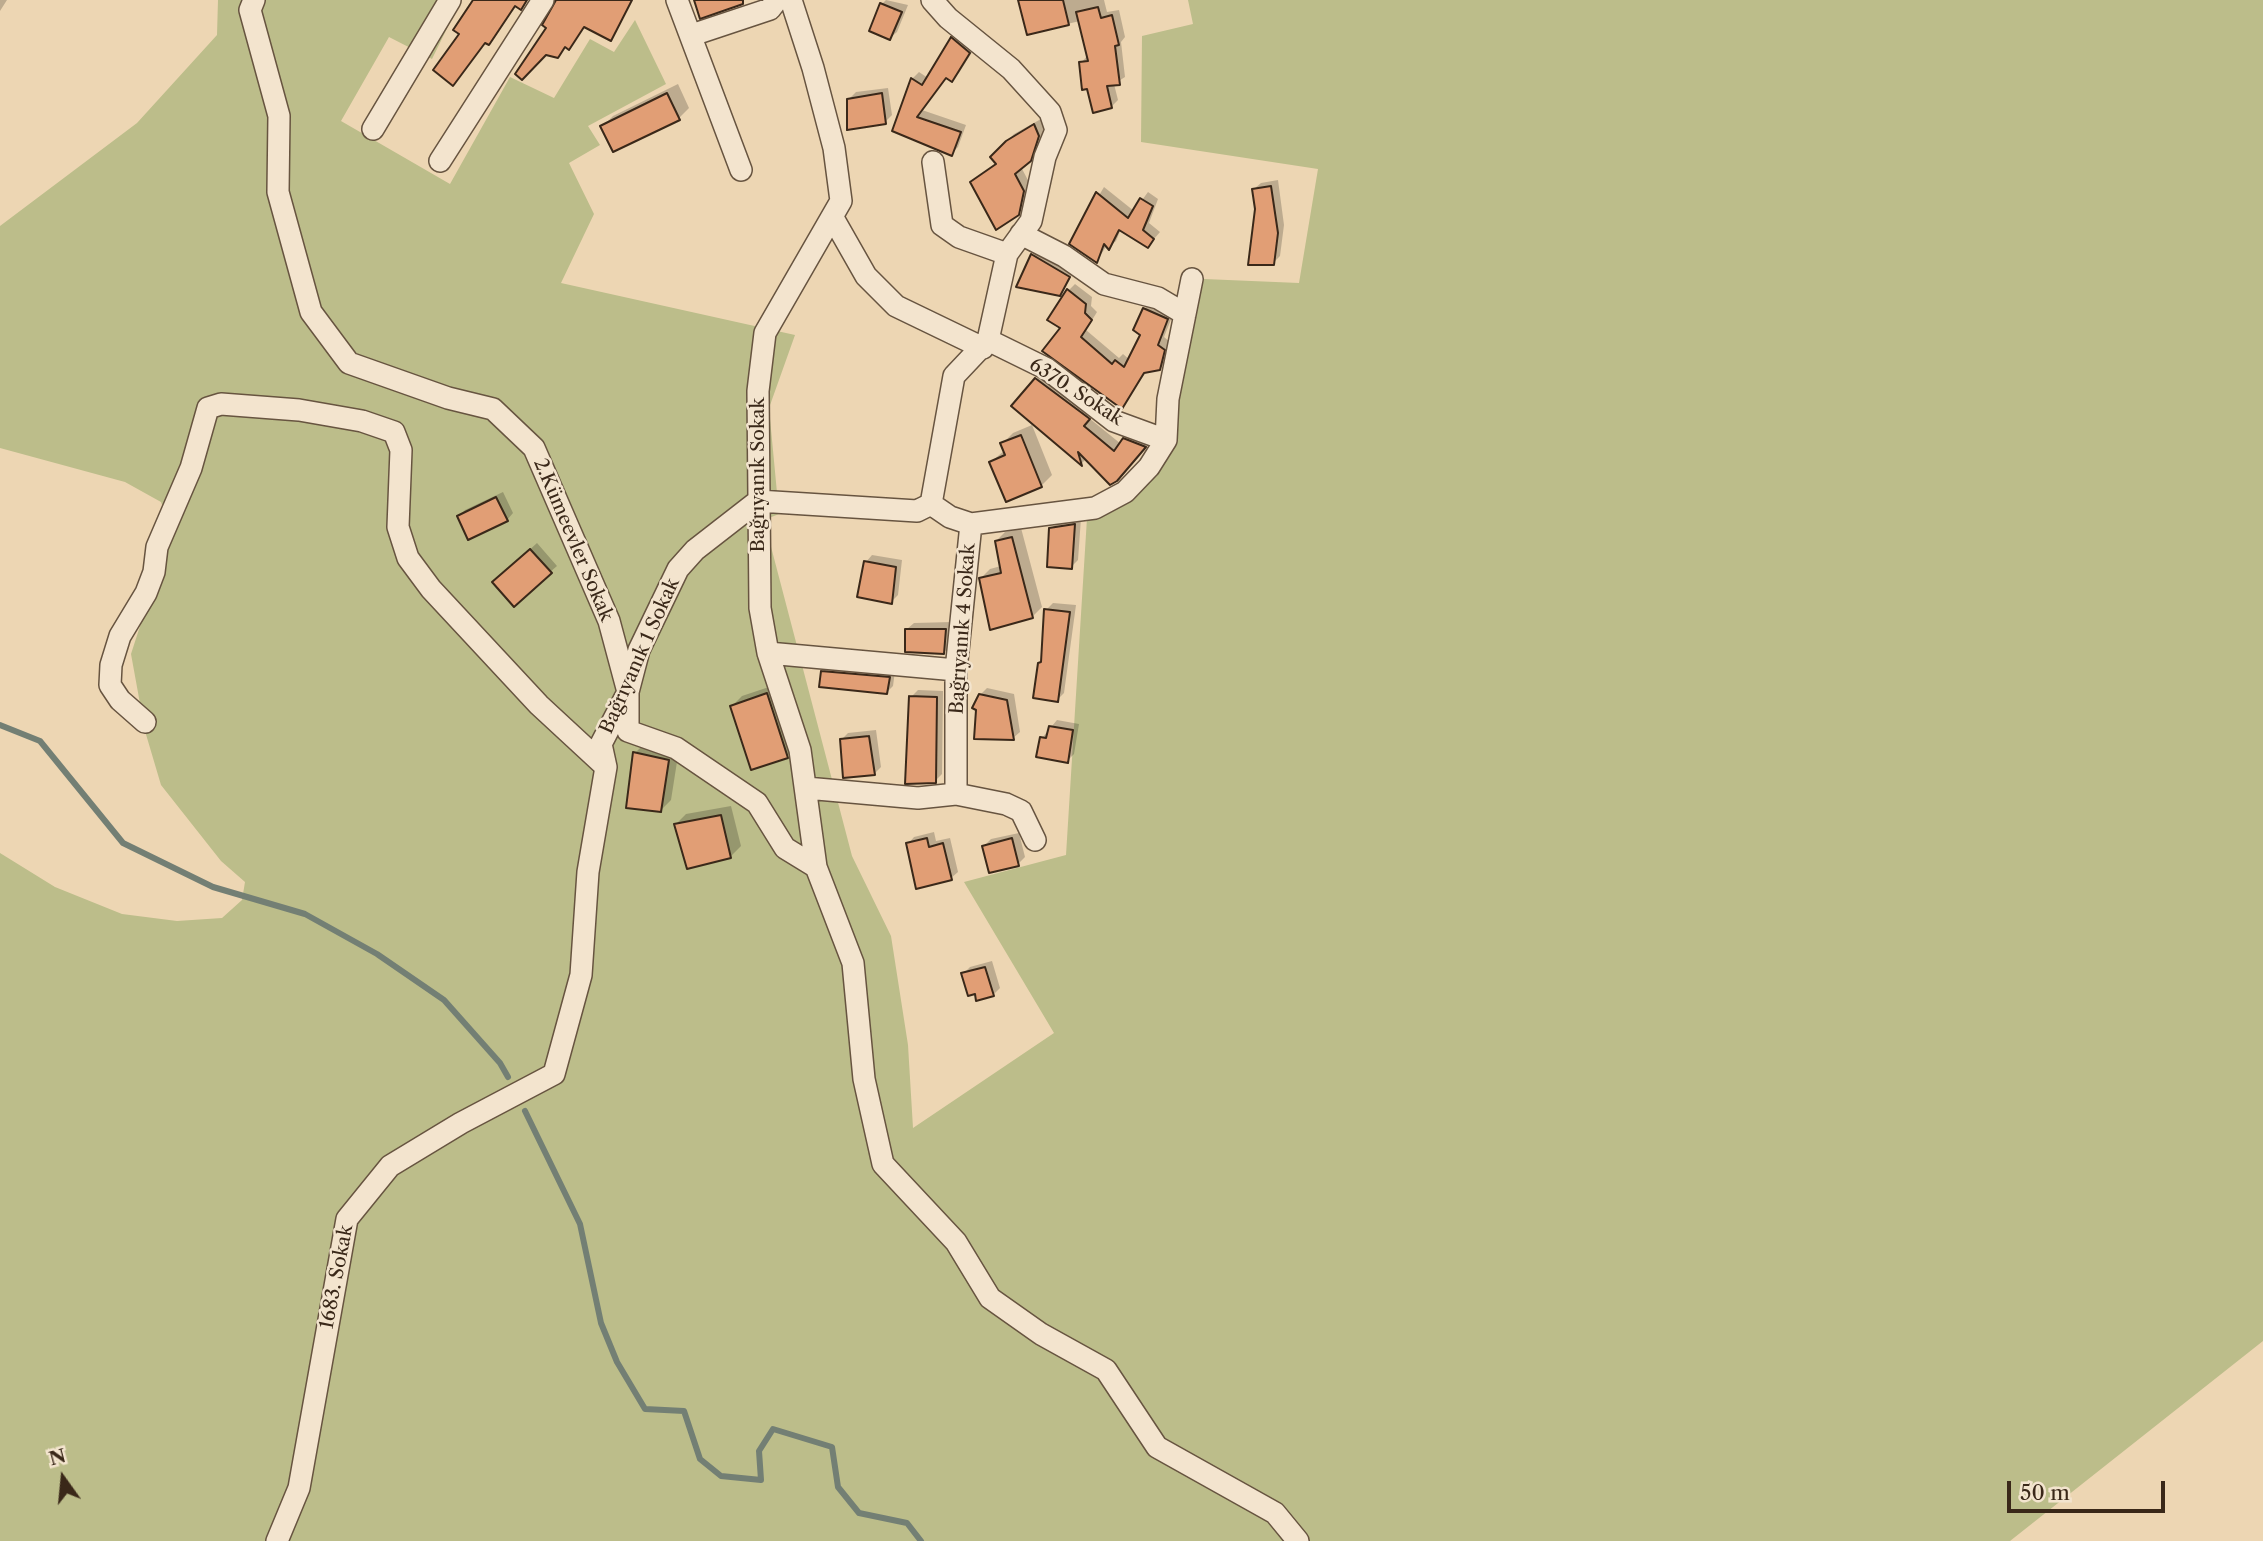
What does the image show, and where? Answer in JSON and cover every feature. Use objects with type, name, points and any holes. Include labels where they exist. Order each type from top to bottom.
[{"type":"street","name":"2.Kümeevler Sokak","points":[[254,0],[250,10],[279,116],[278,192],[311,312],[349,363],[447,398],[493,409],[534,448],[609,621],[628,692],[628,731],[676,748],[757,803],[785,848],[816,867]]},
{"type":"street","points":[[373,129],[450,0]]},
{"type":"street","points":[[440,161],[543,0]]},
{"type":"street","points":[[677,0],[741,170]]},
{"type":"street","points":[[692,35],[769,9],[777,0]]},
{"type":"street","name":"Bağrıyanık Sokak","points":[[791,0],[813,68],[834,148],[841,201],[765,333],[758,391],[760,608],[768,653],[800,750],[816,867],[853,963],[864,1079],[883,1164],[956,1242],[990,1298],[1041,1334],[1105,1370],[1157,1447],[1275,1513],[1298,1541]]},
{"type":"street","points":[[931,504],[954,376],[986,344],[1007,254],[1031,221],[1045,157],[1056,130],[1050,112],[1011,69],[948,18],[932,0]]},
{"type":"street","points":[[933,162],[942,225],[959,237],[1007,254]]},
{"type":"street","name":"6370. Sokak","points":[[833,218],[866,276],[896,306],[1047,369],[1114,421],[1166,440]]},
{"type":"street","points":[[1021,234],[1064,256],[1104,284],[1158,298],[1185,314]]},
{"type":"street","points":[[931,504],[950,517],[971,524],[1095,508],[1125,492],[1149,467],[1166,440],[1168,399],[1192,279]]},
{"type":"street","points":[[145,722],[120,699],[110,685],[111,665],[120,636],[146,593],[154,572],[157,547],[191,468],[208,408],[221,404],[299,410],[362,421],[394,432],[401,450],[398,527],[408,558],[430,589],[539,705],[606,767]]},
{"type":"street","name":"Bağrıyanık 1 Sokak","points":[[554,1074],[581,975],[588,872],[606,767],[601,744],[628,692],[639,650],[663,606],[678,569],[695,550],[758,500]]},
{"type":"street","points":[[758,500],[917,511],[931,504]]},
{"type":"street","name":"Bağrıyanık 4 Sokak","points":[[956,794],[957,670],[971,524]]},
{"type":"street","points":[[768,653],[957,670]]},
{"type":"street","points":[[806,788],[918,798],[956,794],[1006,804],[1021,811],[1035,840]]},
{"type":"street","name":"1683. Sokak","points":[[277,1541],[299,1488],[347,1219],[390,1166],[461,1123],[554,1074]]},
{"type":"green space","points":[[218,0],[461,0],[432,59],[389,37],[341,121],[450,184],[510,77],[554,98],[590,39],[614,52],[635,20],[666,84],[588,126],[600,145],[569,163],[594,214],[561,283],[795,335],[769,408],[779,514],[764,520],[852,856],[891,936],[908,1045],[913,1128],[1054,1033],[964,882],[1066,855],[1087,518],[1142,484],[1167,429],[1204,279],[1299,283],[1318,169],[1141,142],[1142,36],[1193,24],[1188,0],[2263,0],[2263,1341],[2010,1541],[0,1541],[0,853],[55,887],[122,914],[177,921],[222,918],[242,900],[245,882],[221,861],[161,785],[145,731],[131,654],[171,530],[161,502],[125,482],[0,448],[0,226],[137,123],[217,35]]},
{"type":"building","points":[[473,0],[527,0],[521,10],[515,6],[489,45],[485,43],[453,86],[433,70],[459,34],[453,30]]},
{"type":"building","points":[[556,0],[632,0],[611,41],[584,27],[569,50],[565,47],[558,58],[546,55],[522,80],[515,74],[546,28],[542,25]]},
{"type":"building","points":[[694,0],[743,0],[743,4],[700,19]]},
{"type":"building","points":[[1018,0],[1063,0],[1069,25],[1027,35]]},
{"type":"building","points":[[880,3],[902,12],[890,40],[869,31]]},
{"type":"building","points":[[1098,7],[1101,18],[1112,15],[1119,45],[1115,46],[1120,85],[1107,86],[1112,108],[1093,113],[1087,89],[1082,90],[1079,62],[1088,61],[1076,12]]},
{"type":"building","points":[[951,37],[970,53],[952,82],[946,78],[917,117],[961,132],[952,156],[892,131],[911,78],[922,85]]},
{"type":"building","points":[[667,93],[680,120],[613,152],[600,126]]},
{"type":"building","points":[[882,93],[886,124],[847,130],[847,99]]},
{"type":"building","points":[[1034,124],[1039,136],[1031,161],[1015,174],[1024,191],[1019,215],[996,230],[970,182],[996,164],[990,157],[1006,141]]},
{"type":"building","points":[[1271,186],[1278,233],[1274,265],[1248,265],[1255,209],[1252,189]]},
{"type":"building","points":[[1096,192],[1128,218],[1140,198],[1153,206],[1143,230],[1154,239],[1148,248],[1119,230],[1109,250],[1104,244],[1097,263],[1069,244]]},
{"type":"building","points":[[1031,254],[1070,277],[1060,296],[1016,287]]},
{"type":"building","points":[[1067,289],[1086,304],[1085,313],[1092,320],[1081,337],[1112,364],[1115,360],[1124,367],[1140,335],[1133,330],[1143,308],[1168,319],[1158,345],[1165,350],[1160,370],[1144,373],[1122,409],[1042,351],[1060,328],[1047,320]]},
{"type":"building","points":[[1035,378],[1090,419],[1084,426],[1114,451],[1123,438],[1146,447],[1117,481],[1110,485],[1078,452],[1082,466],[1011,406]]},
{"type":"building","points":[[1021,435],[1042,487],[1006,502],[989,462],[1005,455],[1000,443]]},
{"type":"building","points":[[496,497],[508,521],[468,540],[457,516]]},
{"type":"building","points":[[1075,524],[1072,569],[1047,567],[1049,528]]},
{"type":"building","points":[[1012,537],[1033,618],[990,630],[979,578],[1001,573],[995,541]]},
{"type":"building","points":[[530,549],[552,573],[514,607],[492,582]]},
{"type":"building","points":[[864,561],[896,567],[892,604],[857,597]]},
{"type":"building","points":[[1044,609],[1070,612],[1058,702],[1033,698],[1038,663],[1041,662]]},
{"type":"building","points":[[905,629],[946,629],[944,654],[905,652]]},
{"type":"building","points":[[821,671],[890,677],[887,694],[819,687]]},
{"type":"building","points":[[767,693],[788,758],[751,770],[730,706]]},
{"type":"building","points":[[979,694],[1007,700],[1014,740],[974,739],[976,710],[972,708]]},
{"type":"building","points":[[909,696],[937,697],[936,783],[905,784]]},
{"type":"building","points":[[1049,726],[1073,730],[1068,763],[1036,757],[1040,737],[1046,738]]},
{"type":"building","points":[[869,736],[875,775],[843,778],[840,739]]},
{"type":"building","points":[[633,752],[669,760],[661,812],[626,808]]},
{"type":"building","points":[[721,815],[731,858],[687,869],[674,824]]},
{"type":"building","points":[[927,838],[929,847],[943,843],[952,880],[916,889],[906,843]]},
{"type":"building","points":[[1012,838],[1019,866],[989,873],[982,846]]},
{"type":"building","points":[[985,967],[994,996],[976,1001],[975,994],[968,996],[961,973]]},
{"type":"waterway","points":[[0,725],[40,741],[123,843],[213,887],[305,914],[377,954],[444,1000],[500,1063],[508,1077]]},
{"type":"waterway","points":[[525,1111],[580,1224],[601,1323],[617,1362],[645,1409],[684,1411],[700,1459],[721,1476],[761,1480],[759,1451],[773,1429],[832,1447],[838,1487],[859,1513],[907,1523],[921,1541]]}]
